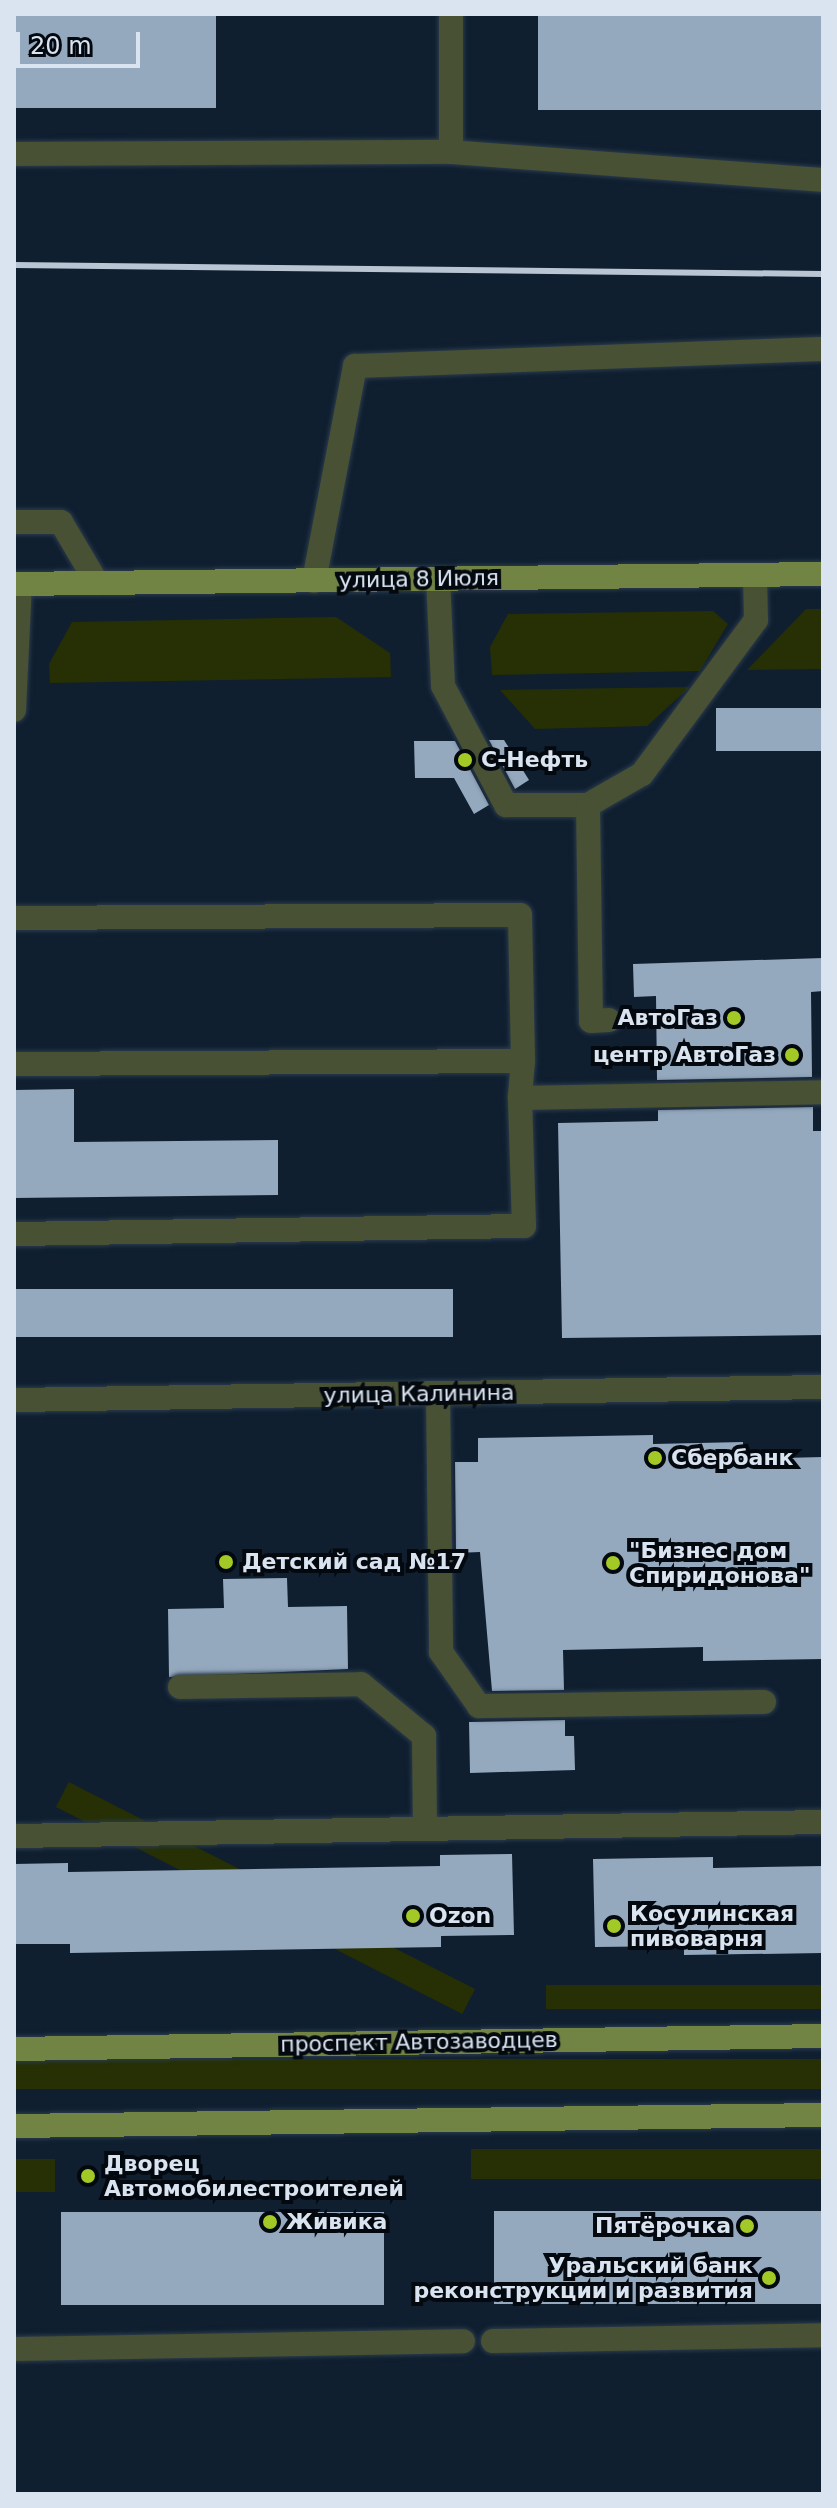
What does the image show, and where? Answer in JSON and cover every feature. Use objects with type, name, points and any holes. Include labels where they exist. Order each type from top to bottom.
[{"type":"main road","name":"улица 8 Июля","points":[[17,584],[823,574]]},
{"type":"main road","name":"проспект Автозаводцев","points":[[14,2049],[823,2036]]},
{"type":"main road","points":[[14,2126],[823,2115]]},
{"type":"street","points":[[451,14],[451,152]]},
{"type":"street","points":[[14,154],[451,152],[823,180]]},
{"type":"street","points":[[314,581],[355,366],[823,349]]},
{"type":"street","points":[[14,522],[61,522],[97,583]]},
{"type":"street","points":[[438,579],[443,686],[506,805],[588,805],[642,774],[756,620],[755,575]]},
{"type":"street","points":[[14,710],[17,584]]},
{"type":"street","points":[[588,805],[591,1021],[609,1020]]},
{"type":"street","points":[[14,918],[520,915],[524,1226],[14,1234]]},
{"type":"street","points":[[14,1064],[523,1061]]},
{"type":"street","points":[[520,1098],[823,1092]]},
{"type":"street","name":"улица Калинина","points":[[14,1400],[823,1387]]},
{"type":"street","points":[[438,1394],[441,1652],[479,1706],[764,1702]]},
{"type":"street","points":[[180,1687],[361,1684],[424,1736],[425,1829]]},
{"type":"street","points":[[14,1836],[823,1822]]},
{"type":"street","points":[[493,2341],[823,2335]]},
{"type":"street","points":[[14,2349],[463,2341]]},
{"type":"green space","points":[[806,609],[823,609],[823,669],[747,670]]},
{"type":"green space","points":[[713,611],[728,624],[700,671],[492,675],[490,647],[508,614]]},
{"type":"green space","points":[[336,617],[390,653],[391,677],[50,683],[49,664],[72,622]]},
{"type":"green space","points":[[690,687],[647,726],[535,729],[500,690]]},
{"type":"green space","points":[[69,1782],[475,1989],[462,2014],[56,1807]]},
{"type":"green space","points":[[546,1985],[823,1985],[823,2009],[546,2009]]},
{"type":"green space","points":[[14,2059],[823,2059],[823,2089],[14,2089]]},
{"type":"green space","points":[[471,2149],[823,2149],[823,2179],[471,2179]]},
{"type":"green space","points":[[14,2159],[55,2159],[55,2192],[14,2192]]},
{"type":"building","points":[[14,14],[216,14],[216,108],[14,108]]},
{"type":"building","points":[[538,14],[823,14],[823,110],[538,110]]},
{"type":"building","points":[[716,708],[823,708],[823,751],[716,751]]},
{"type":"building","points":[[489,740],[504,740],[529,780],[515,789]]},
{"type":"building","points":[[414,741],[455,741],[489,805],[474,814],[454,778],[415,778]]},
{"type":"building","name":"АвтоГаз","points":[[823,958],[823,991],[811,992],[812,1077],[657,1080],[656,996],[634,997],[633,964]]},
{"type":"building","points":[[74,1089],[74,1142],[278,1140],[278,1195],[14,1198],[14,1090]]},
{"type":"building","points":[[813,1107],[813,1131],[823,1131],[823,1335],[562,1338],[558,1123],[658,1121],[658,1110]]},
{"type":"building","points":[[14,1289],[453,1289],[453,1337],[14,1337]]},
{"type":"building","name":"\"Бизнес дом Спиридонова\"","points":[[653,1435],[653,1444],[743,1442],[743,1459],[823,1457],[823,1659],[703,1661],[703,1647],[563,1650],[564,1690],[492,1691],[480,1552],[456,1553],[455,1462],[478,1462],[478,1438]]},
{"type":"building","points":[[287,1578],[288,1607],[347,1606],[348,1669],[169,1677],[168,1609],[224,1608],[223,1579]]},
{"type":"building","points":[[565,1720],[565,1736],[574,1736],[575,1770],[470,1773],[469,1722]]},
{"type":"building","points":[[512,1854],[514,1935],[441,1936],[441,1947],[70,1953],[70,1944],[14,1944],[14,1864],[68,1863],[68,1872],[440,1866],[440,1855]]},
{"type":"building","points":[[713,1857],[713,1868],[823,1866],[823,1953],[684,1955],[684,1946],[595,1947],[593,1859]]},
{"type":"building","points":[[494,2211],[823,2211],[823,2304],[494,2304]]},
{"type":"building","points":[[61,2212],[384,2212],[384,2305],[61,2305]]},
{"type":"railway","points":[[14,265],[823,274]]},
{"type":"place","name":"С-Нефть","points":[[465,760]]},
{"type":"place","name":"АвтоГаз","points":[[734,1018]]},
{"type":"place","name":"центр АвтоГаз","points":[[792,1055]]},
{"type":"place","name":"Сбербанк","points":[[655,1458]]},
{"type":"place","name":"Детский сад №17","points":[[226,1562]]},
{"type":"place","name":"\"Бизнес дом Спиридонова\"","points":[[613,1563]]},
{"type":"place","name":"Ozon","points":[[413,1916]]},
{"type":"place","name":"Косулинская пивоварня","points":[[614,1926]]},
{"type":"place","name":"Дворец Автомобилестроителей","points":[[88,2176]]},
{"type":"place","name":"Живика","points":[[270,2222]]},
{"type":"place","name":"Пятёрочка","points":[[747,2226]]},
{"type":"place","name":"Уральский банк реконструкции и развития","points":[[769,2278]]}]
